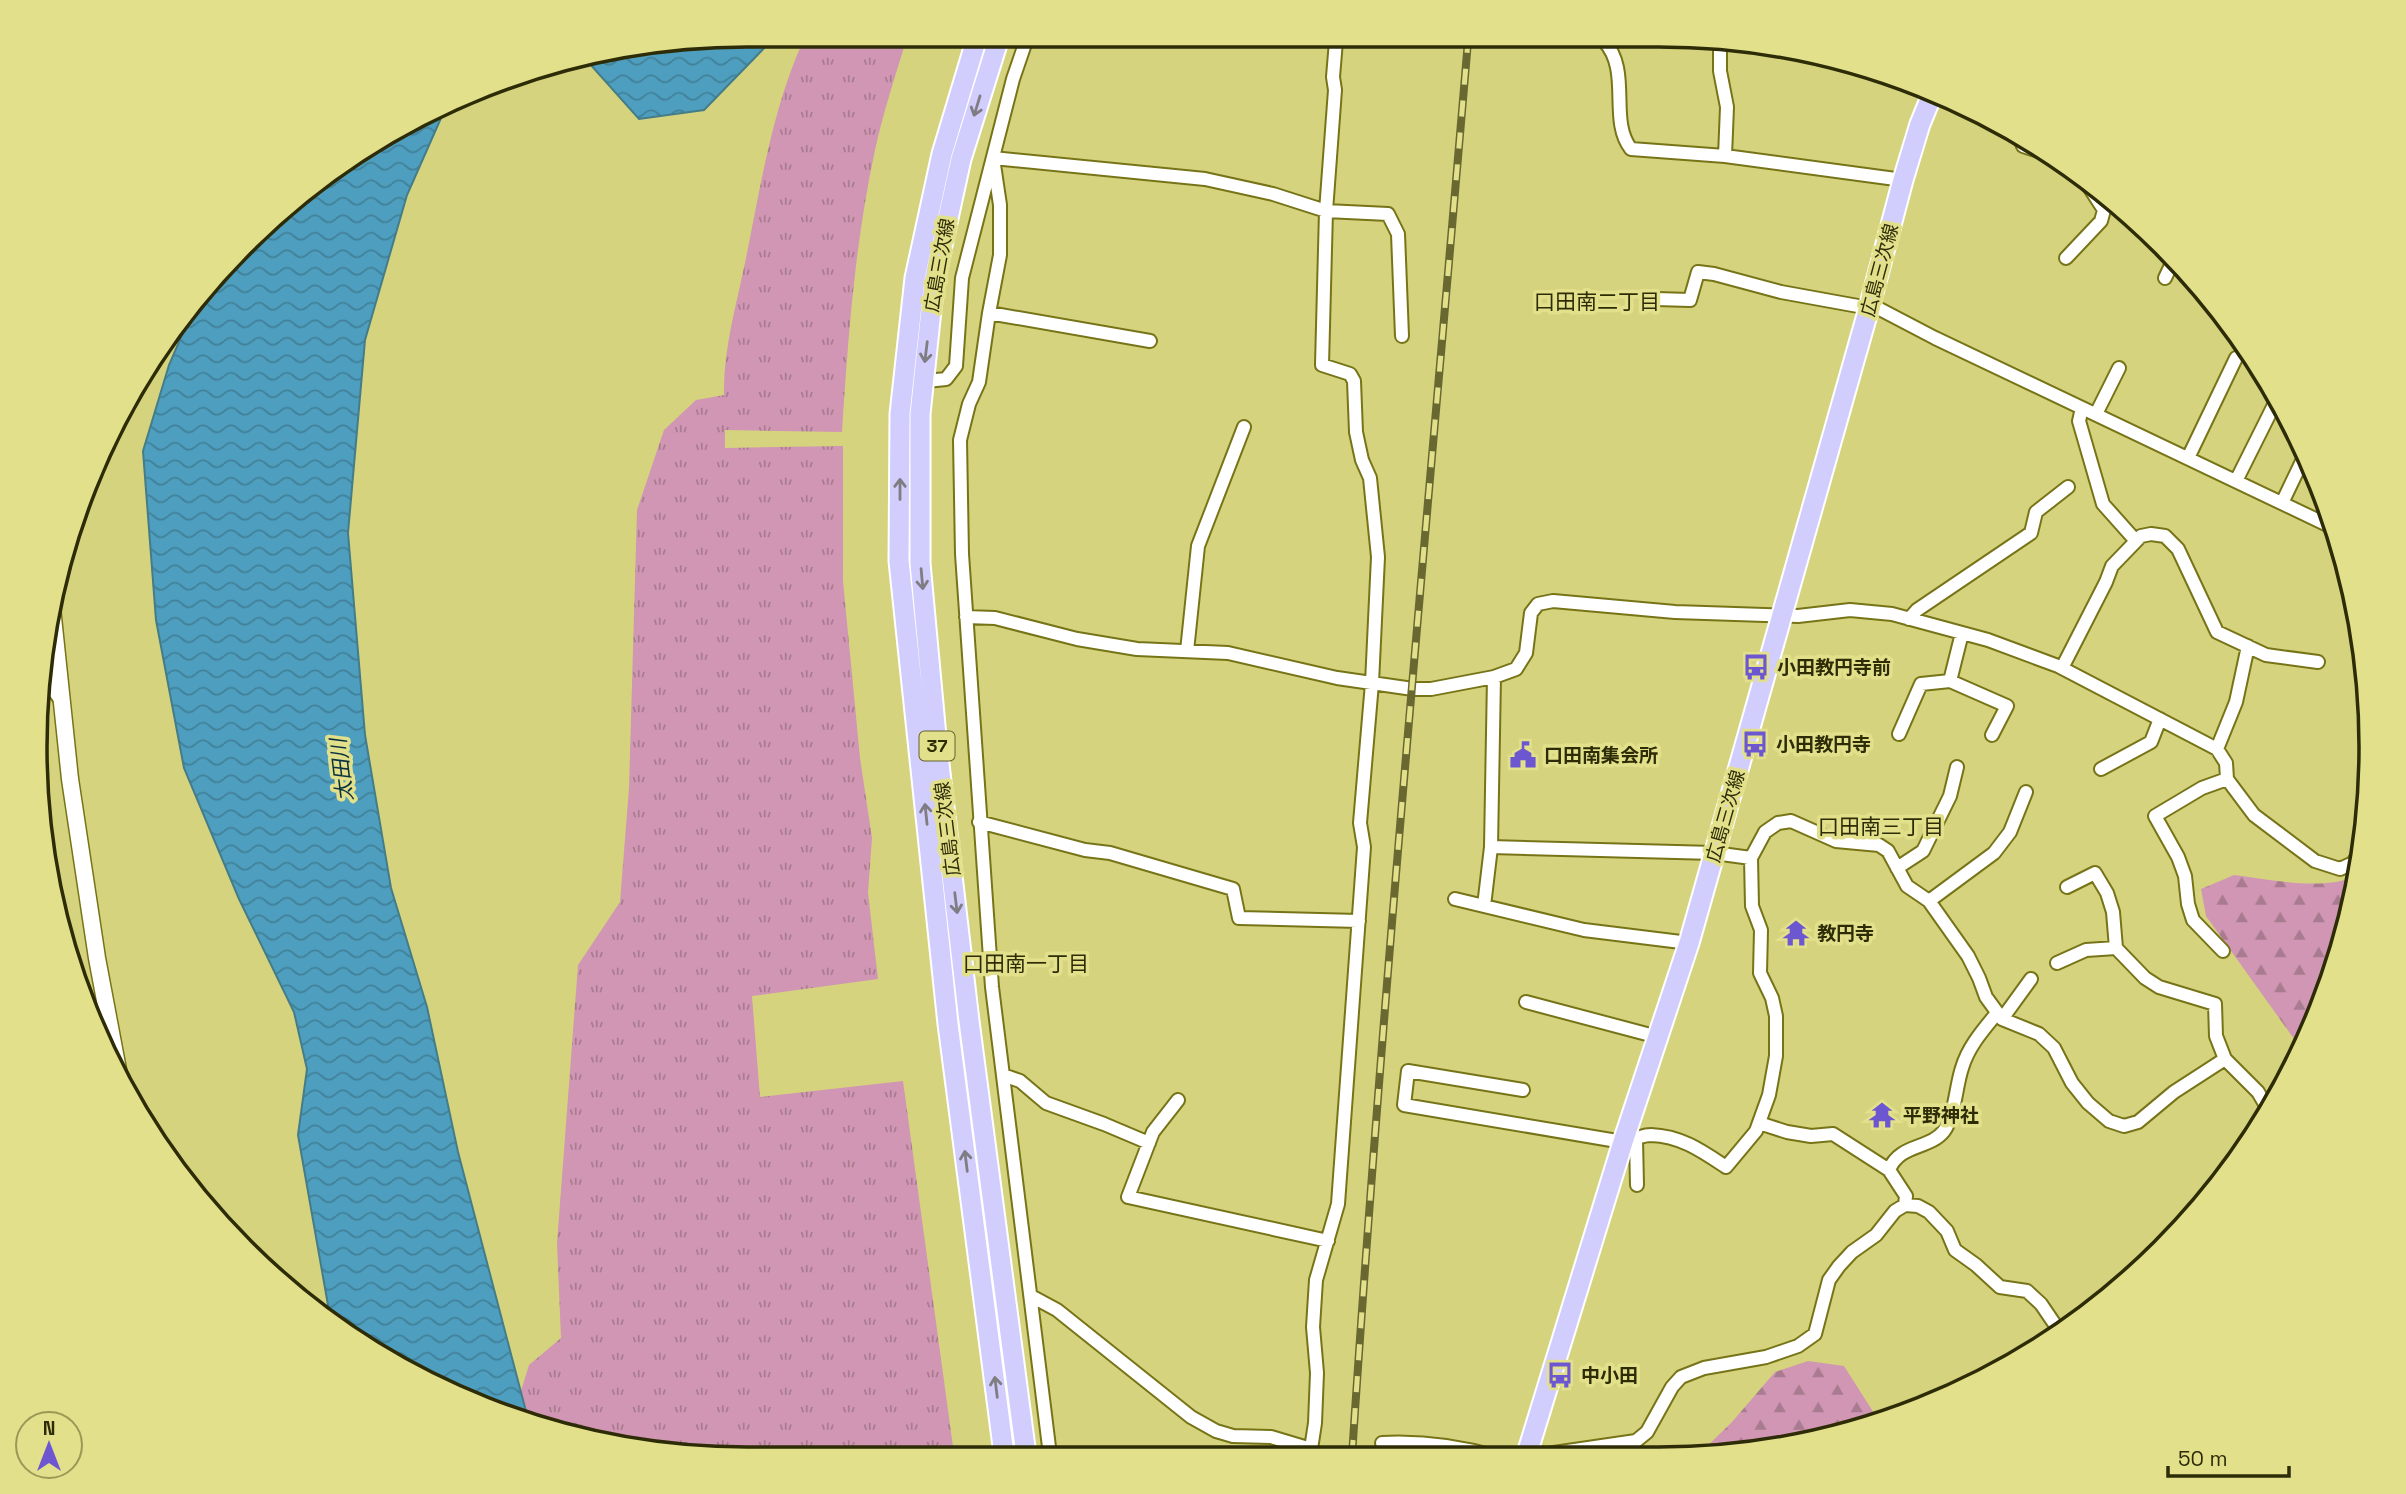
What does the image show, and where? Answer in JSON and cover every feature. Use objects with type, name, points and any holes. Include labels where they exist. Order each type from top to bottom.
[{"type":"main road","name":"広島三次線","points":[[973,47],[942,154],[915,278],[912,382],[920,563],[937,747],[969,1021],[1025,1447]]},
{"type":"main road","name":"広島三次線","points":[[996,47],[961,159],[912,382],[900,414],[899,561],[948,1024],[1003,1447]]},
{"type":"main road","name":"広島三次線","points":[[1528,1447],[1689,943],[1870,306],[1903,180],[1929,102]]},
{"type":"street","points":[[912,382],[946,379],[956,366],[962,278],[1013,79],[1024,47]]},
{"type":"street","points":[[1310,1447],[1317,1373],[1312,1326],[1316,1280],[1338,1204],[1364,847],[1360,822],[1372,683],[1378,557],[1370,478],[1362,460],[1356,432],[1354,381],[1350,374],[1322,365],[1326,211],[1335,47]]},
{"type":"street","points":[[1610,47],[1618,65],[1623,139],[1631,149],[1725,156],[1903,180]]},
{"type":"street","points":[[1720,50],[1720,71],[1727,107],[1725,156]]},
{"type":"street","points":[[993,158],[1205,179],[1273,194],[1326,211],[1388,214],[1398,234],[1402,336]]},
{"type":"street","points":[[993,158],[1000,205],[1000,255],[979,382],[969,404],[960,440],[962,554],[992,987],[1049,1447]]},
{"type":"street","points":[[2066,258],[2101,221],[2104,210],[2101,205]]},
{"type":"street","points":[[2165,278],[2169,269]]},
{"type":"street","points":[[1656,299],[1690,300],[1698,272],[1781,292],[1870,306],[2282,503],[2320,518]]},
{"type":"street","points":[[989,313],[1150,341]]},
{"type":"street","points":[[2188,458],[2236,358]]},
{"type":"street","points":[[2096,414],[2119,368]]},
{"type":"street","points":[[2082,408],[2079,421],[2103,504],[2136,541]]},
{"type":"street","points":[[2236,481],[2272,410]]},
{"type":"street","points":[[1187,652],[1198,546],[1244,427]]},
{"type":"street","points":[[2282,503],[2300,466]]},
{"type":"street","points":[[1909,619],[1917,610],[2031,533],[2036,512],[2068,487]]},
{"type":"street","points":[[2062,668],[2112,566],[2141,536],[2151,534],[2165,536],[2178,549],[2217,632],[2266,655],[2318,662]]},
{"type":"street","points":[[966,617],[995,618],[1077,639],[1137,649],[1228,653],[1337,678],[1413,689],[1432,689],[1494,677],[1516,668],[1526,653],[1531,613],[1538,604],[1553,601],[1675,612],[1782,616],[1850,610],[1892,614],[1988,640],[2062,668],[2217,749],[2226,763],[2227,779],[2254,815],[2315,861],[2340,869],[2348,865]]},
{"type":"street","points":[[1950,681],[1962,633]]},
{"type":"street","points":[[56,641],[70,779],[114,1044]]},
{"type":"street","points":[[2217,749],[2236,702],[2248,646]]},
{"type":"street","points":[[1484,906],[1491,846],[1494,677]]},
{"type":"street","points":[[1899,734],[1922,684],[1950,681],[2007,706],[1992,735]]},
{"type":"street","points":[[50,685],[62,703]]},
{"type":"street","points":[[2101,769],[2151,742],[2160,719]]},
{"type":"street","points":[[1897,868],[1923,850],[1950,796],[1957,767]]},
{"type":"street","points":[[2223,951],[2193,920],[2182,867],[2155,816],[2202,788],[2227,779]]},
{"type":"street","points":[[1929,901],[1994,853],[2010,832],[2026,792]]},
{"type":"street","points":[[1523,1090],[1408,1071],[1404,1105],[1628,1139],[1647,1135],[1671,1137],[1690,1143],[1726,1167],[1756,1131],[1769,1095],[1776,1056],[1776,1016],[1772,998],[1760,973],[1761,930],[1752,906],[1751,858],[1765,832],[1777,823],[1791,821],[1836,841],[1879,845],[1888,851],[1907,886],[1929,901],[1968,956],[1986,997],[1999,1016],[2039,1034],[2054,1048],[2072,1083],[2088,1103],[2109,1121],[2124,1126],[2138,1122],[2174,1092],[2225,1059]]},
{"type":"street","points":[[979,822],[1085,850],[1110,853],[1233,888],[1239,918],[1359,921]]},
{"type":"street","points":[[1491,846],[1714,853],[1751,858]]},
{"type":"street","points":[[2067,887],[2095,873],[2107,893],[2113,912],[2116,948],[2145,978],[2160,987],[2216,1004],[2216,1036],[2225,1059],[2263,1101]]},
{"type":"street","points":[[1455,899],[1584,930],[1689,943]]},
{"type":"street","points":[[2057,963],[2086,950],[2116,948]]},
{"type":"street","points":[[1889,1171],[1898,1155],[1940,1136],[1947,1127],[1962,1067],[1970,1048],[2031,979]]},
{"type":"street","points":[[1527,1002],[1658,1037]]},
{"type":"street","points":[[1003,1075],[1020,1082],[1046,1103],[1149,1143]]},
{"type":"street","points":[[1178,1100],[1153,1132],[1128,1198],[1328,1241]]},
{"type":"street","points":[[1759,1123],[1811,1136],[1833,1134],[1889,1171],[1906,1196],[1906,1205]]},
{"type":"street","points":[[1628,1139],[1637,1185]]},
{"type":"street","points":[[1595,1447],[1636,1441],[1647,1432],[1672,1387],[1681,1377],[1704,1368],[1766,1357],[1798,1346],[1815,1334],[1829,1280],[1852,1252],[1876,1235],[1895,1211],[1906,1205],[1918,1206],[1929,1212],[1947,1231],[1955,1250],[2000,1287],[2027,1291],[2041,1304],[2055,1324]]},
{"type":"street","points":[[1031,1296],[1057,1310],[1191,1417],[1216,1431],[1233,1436],[1271,1437],[1297,1447]]},
{"type":"street","points":[[1382,1443],[1416,1441],[1453,1447]]},
{"type":"green space","points":[[800,47],[904,47],[878,136],[862,220],[842,432],[725,430],[725,448],[843,446],[843,581],[860,758],[872,838],[868,893],[878,979],[752,996],[760,1097],[903,1081],[953,1447],[747,1447],[656,1441],[566,1423],[526,1411],[521,1391],[529,1365],[561,1338],[557,1243],[578,965],[620,902],[629,788],[637,510],[664,430],[696,400],[724,395],[731,329],[768,150]]},
{"type":"green space","points":[[2234,875],[2314,884],[2346,879],[2322,972],[2294,1039],[2206,916],[2201,889]]},
{"type":"green space","points":[[1808,1361],[1844,1366],[1874,1413],[1796,1433],[1709,1445],[1775,1372]]},
{"type":"water","points":[[765,47],[704,110],[639,119],[591,65],[656,53]]},
{"type":"water","name":"太田川","points":[[441,118],[407,195],[365,340],[348,533],[365,735],[391,888],[427,1007],[458,1152],[526,1411],[438,1375],[358,1329],[328,1307],[298,1135],[307,1069],[294,1012],[239,899],[184,768],[156,620],[143,451],[169,365],[182,335],[192,321],[252,252],[286,221],[358,165]]},
{"type":"railway","points":[[1353,1447],[1392,925],[1467,47]]},
{"type":"place","name":"小田教円寺前","points":[[1756,667]]},
{"type":"place","name":"小田教円寺","points":[[1755,744]]},
{"type":"place","name":"口田南集会所","points":[[1523,755]]},
{"type":"place","name":"教円寺","points":[[1796,933]]},
{"type":"place","name":"平野神社","points":[[1882,1115]]},
{"type":"place","name":"中小田","points":[[1560,1375]]},
{"type":"district","name":"口田南二丁目","points":[[1597,302]]},
{"type":"district","name":"口田南三丁目","points":[[1881,827]]},
{"type":"district","name":"口田南一丁目","points":[[1026,964]]}]
